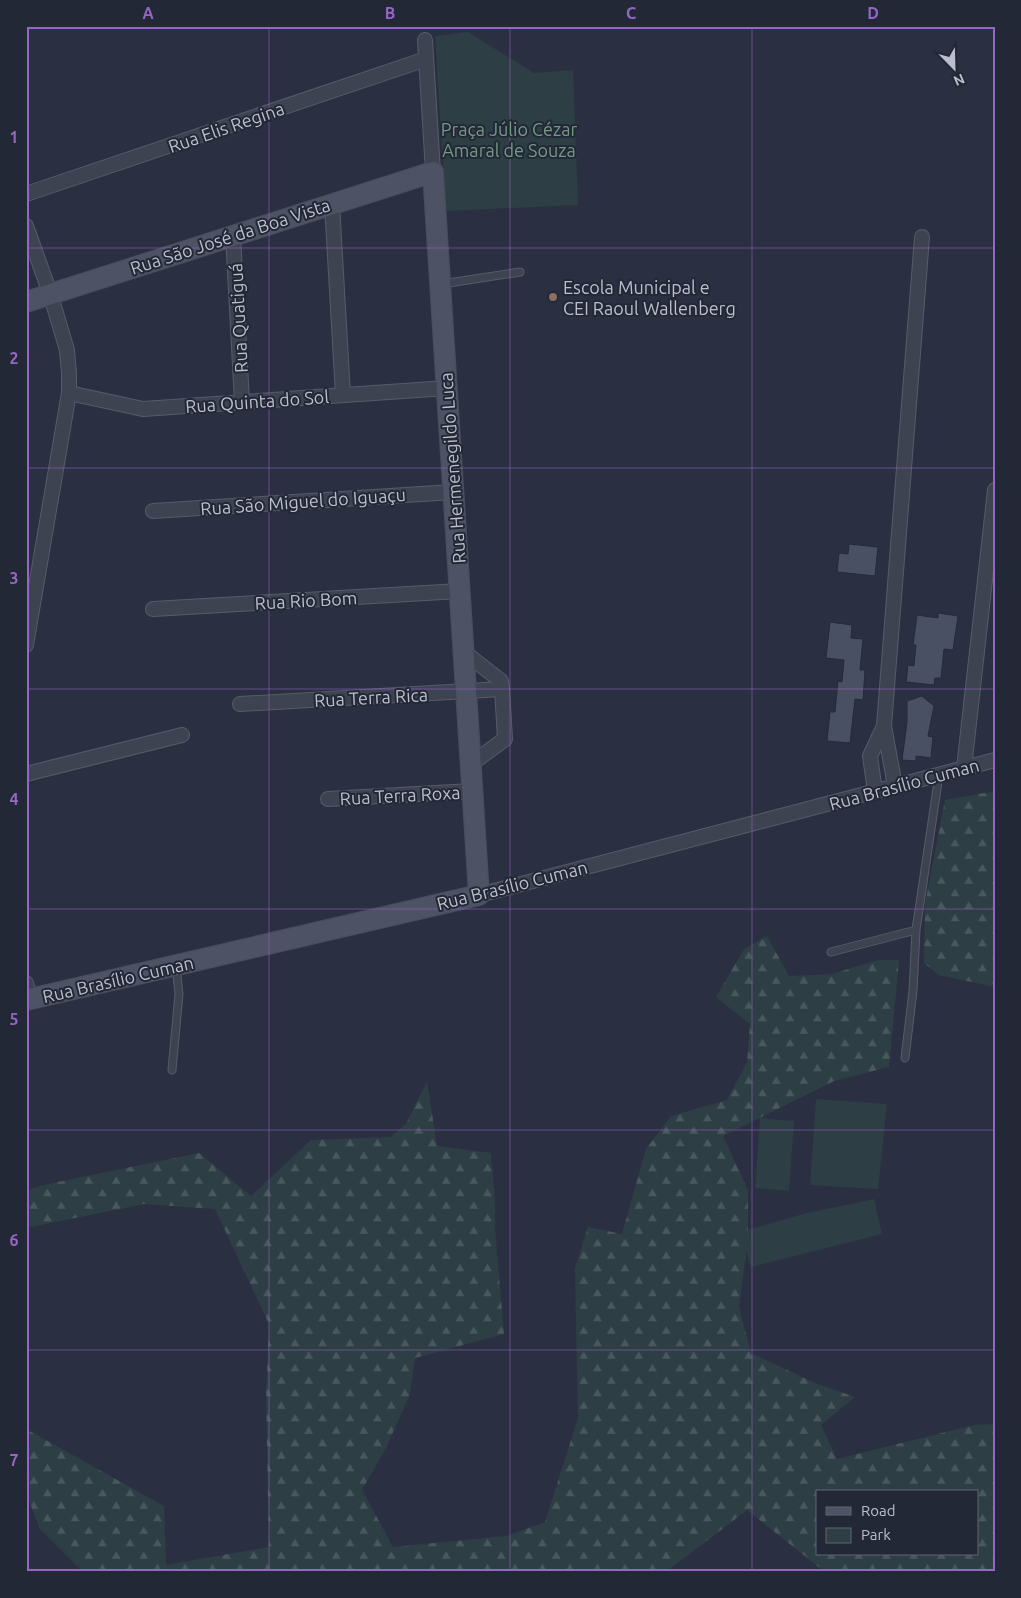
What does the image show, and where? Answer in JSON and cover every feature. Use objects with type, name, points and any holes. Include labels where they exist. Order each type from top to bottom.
[{"type":"street","name":"Rua Hermenegildo Luca","points":[[425,40],[479,895]]},
{"type":"street","name":"Rua Elis Regina","points":[[26,194],[426,59]]},
{"type":"street","name":"Rua São José da Boa Vista","points":[[26,302],[433,172]]},
{"type":"street","points":[[332,204],[343,395]]},
{"type":"street","points":[[26,226],[67,350],[69,373],[68,393],[26,645]]},
{"type":"street","name":"Rua Quatiguá","points":[[234,235],[242,402]]},
{"type":"street","points":[[895,786],[884,726],[922,237]]},
{"type":"street","name":"Rua Quinta do Sol","points":[[68,393],[143,409],[447,388]]},
{"type":"street","points":[[964,768],[995,490]]},
{"type":"street","name":"Rua São Miguel do Iguaçu","points":[[153,511],[454,492]]},
{"type":"street","name":"Rua Rio Bom","points":[[153,610],[460,591]]},
{"type":"street","points":[[464,652],[501,681],[505,739],[470,764]]},
{"type":"street","name":"Rua Terra Rica","points":[[240,704],[502,689]]},
{"type":"street","points":[[875,791],[870,756],[884,726]]},
{"type":"street","points":[[26,774],[182,735]]},
{"type":"street","name":"Rua Brasílio Cuman","points":[[27,994],[176,966],[479,895],[995,760]]},
{"type":"street","name":"Rua Terra Roxa","points":[[328,799],[472,791]]},
{"type":"lane","points":[[440,284],[520,272]]},
{"type":"lane","points":[[905,1058],[916,930],[939,775]]},
{"type":"lane","points":[[831,952],[916,930]]},
{"type":"lane","points":[[172,1070],[179,994],[176,966]]},
{"type":"green space","name":"Praça Júlio Cézar Amaral de Souza","points":[[468,32],[534,73],[573,70],[578,205],[446,211],[435,36]]},
{"type":"green space","points":[[995,791],[995,987],[939,975],[924,963],[925,904],[945,800]]},
{"type":"green space","points":[[767,936],[789,976],[832,974],[878,960],[899,960],[889,1067],[834,1081],[723,1136],[748,1190],[748,1237],[739,1307],[751,1353],[815,1383],[855,1397],[821,1425],[837,1459],[974,1425],[995,1424],[995,1572],[825,1572],[747,1510],[666,1572],[83,1572],[40,1529],[26,1493],[26,1429],[164,1506],[166,1565],[269,1547],[266,1396],[269,1324],[215,1209],[144,1204],[26,1228],[26,1190],[199,1153],[251,1196],[311,1140],[391,1137],[406,1124],[427,1081],[437,1146],[491,1153],[495,1230],[504,1334],[415,1358],[410,1394],[386,1448],[362,1490],[393,1547],[506,1536],[545,1522],[578,1418],[575,1268],[588,1227],[622,1234],[646,1149],[671,1116],[727,1100],[747,1062],[750,1024],[716,997],[744,949]]},
{"type":"green space","points":[[816,1099],[887,1104],[878,1189],[810,1185]]},
{"type":"green space","points":[[760,1118],[794,1121],[789,1191],[755,1188]]},
{"type":"green space","points":[[874,1199],[882,1234],[751,1267],[740,1232],[803,1214]]},
{"type":"building","points":[[849,544],[878,547],[875,576],[837,572],[839,553],[848,554]]},
{"type":"building","points":[[938,613],[958,616],[953,650],[944,649],[941,678],[935,678],[934,685],[906,682],[908,665],[914,666],[916,645],[913,645],[917,615],[938,618]]},
{"type":"building","points":[[830,622],[852,625],[851,638],[863,639],[860,670],[865,670],[863,700],[855,699],[850,743],[827,741],[830,712],[835,712],[838,681],[842,682],[844,660],[826,658]]},
{"type":"building","points":[[922,696],[934,706],[928,736],[933,737],[931,758],[916,756],[916,761],[902,760],[907,722],[907,701]]},
{"type":"place","name":"Escola Municipal e CEI Raoul Wallenberg","points":[[553,297]]}]
